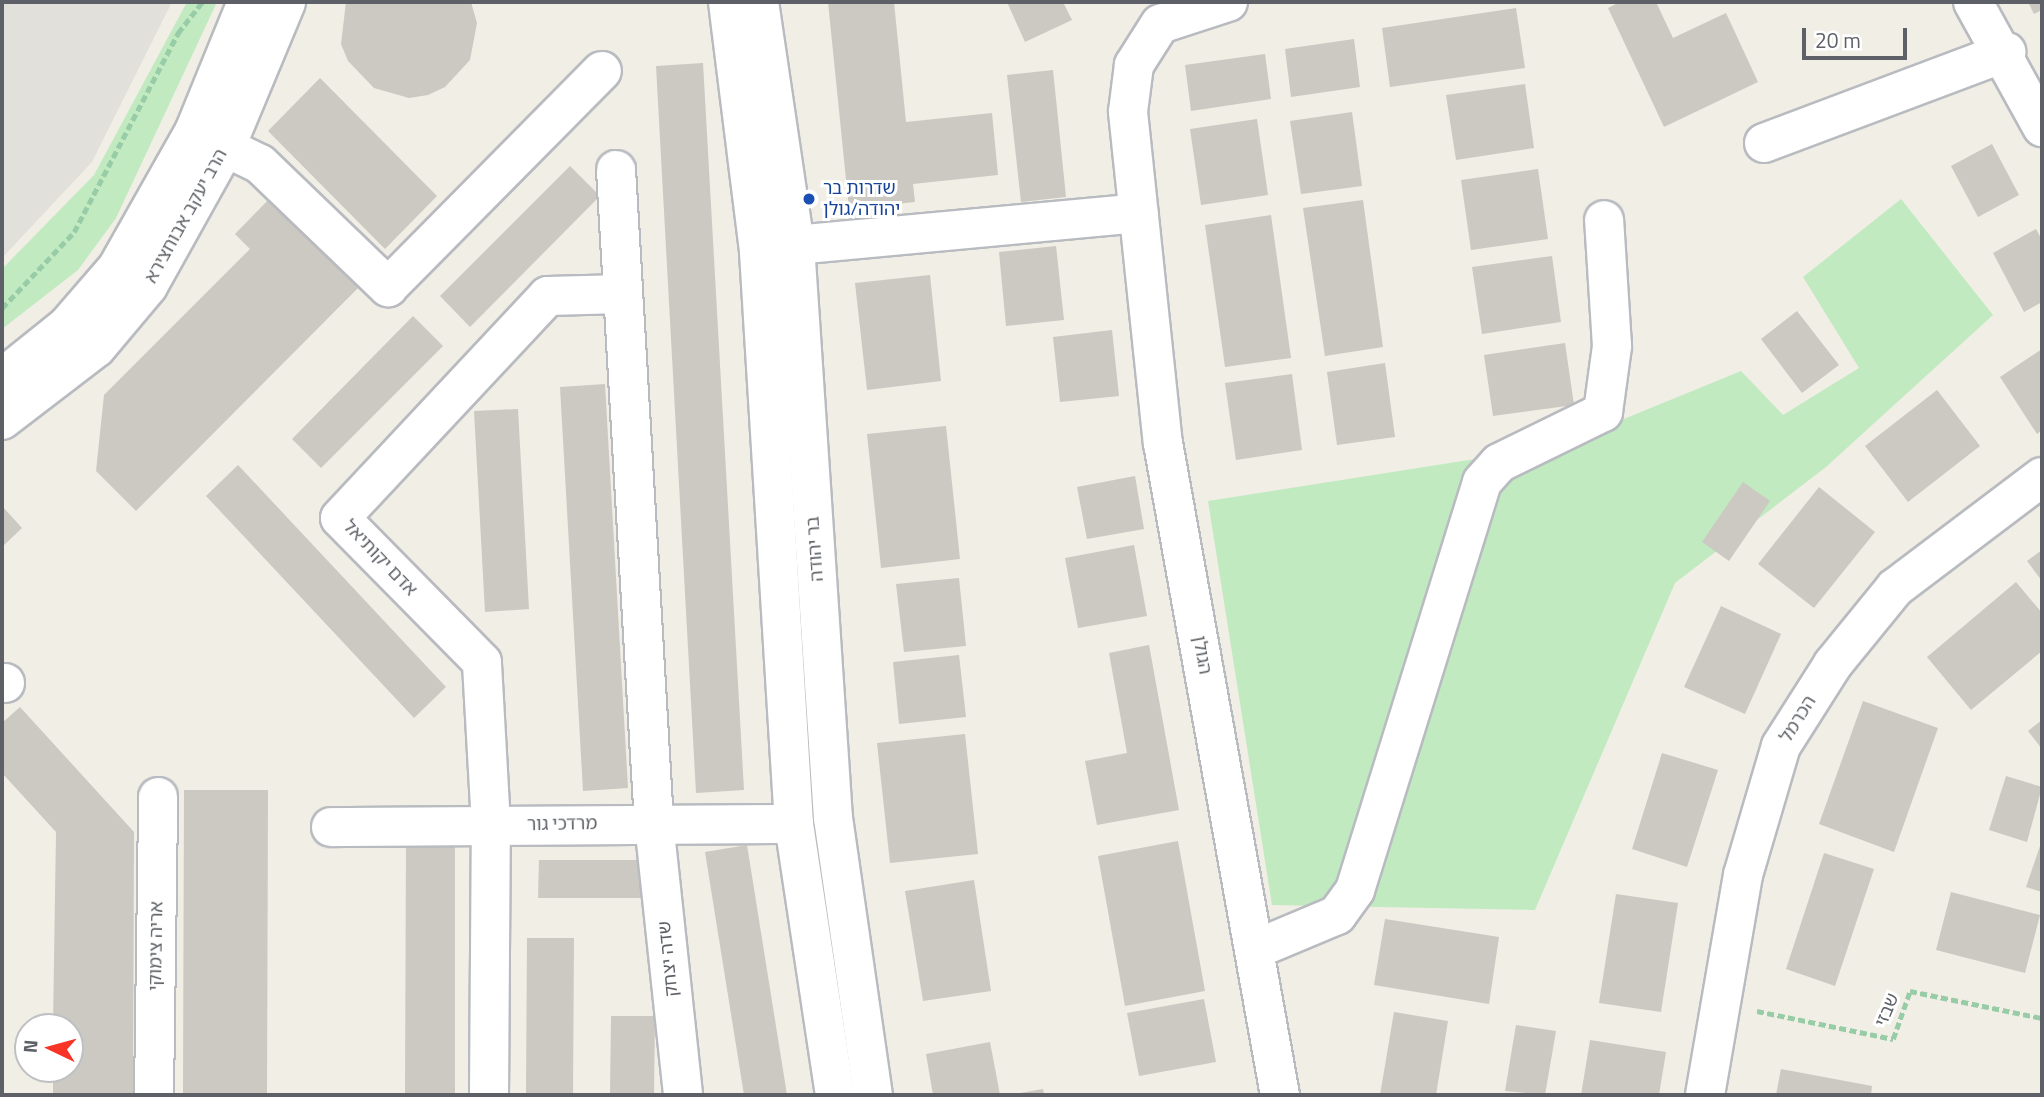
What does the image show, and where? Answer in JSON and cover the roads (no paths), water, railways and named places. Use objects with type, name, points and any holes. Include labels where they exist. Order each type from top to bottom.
[{"type":"street","name":"הרב יעקב אבוחצירא","points":[[2,420],[96,348],[148,286],[210,138],[247,2]]},
{"type":"street","name":"הרב יעקב אבוחצירא","points":[[2,378],[67,326],[117,268],[210,138],[286,2]]},
{"type":"street","points":[[728,2],[759,252],[794,824],[835,1095]]},
{"type":"street","name":"בר יהודה","points":[[760,2],[795,245],[833,818],[873,1095]]},
{"type":"street","name":"הגולן","points":[[1228,2],[1160,24],[1134,65],[1128,112],[1163,443],[1256,949],[1280,1095]]},
{"type":"street","points":[[1973,2],[2006,52],[2042,127]]},
{"type":"street","points":[[1764,143],[2006,52]]},
{"type":"street","points":[[210,138],[289,188],[388,287],[602,71]]},
{"type":"street","points":[[616,170],[654,823]]},
{"type":"street","points":[[795,245],[1139,213]]},
{"type":"street","points":[[1256,949],[1337,915],[1355,890],[1482,482],[1499,463],[1603,412],[1612,346],[1604,220]]},
{"type":"street","name":"אדם יקותיאל","points":[[491,825],[482,662],[340,518],[548,296],[623,294]]},
{"type":"street","name":"הכרמל","points":[[1705,1095],[1717,1002],[1743,875],[1781,747],[1833,664],[1895,588],[2042,477]]},
{"type":"street","name":"אריה צימוקי","points":[[154,1095],[158,797]]},
{"type":"street","name":"שדה יצחק","points":[[654,823],[683,1095]]},
{"type":"street","name":"מרדכי גור","points":[[331,827],[794,824]]},
{"type":"street","points":[[489,1095],[491,825]]},
{"type":"place","name":"שדרות בר יהודה/גולן","points":[[809,199]]}]
